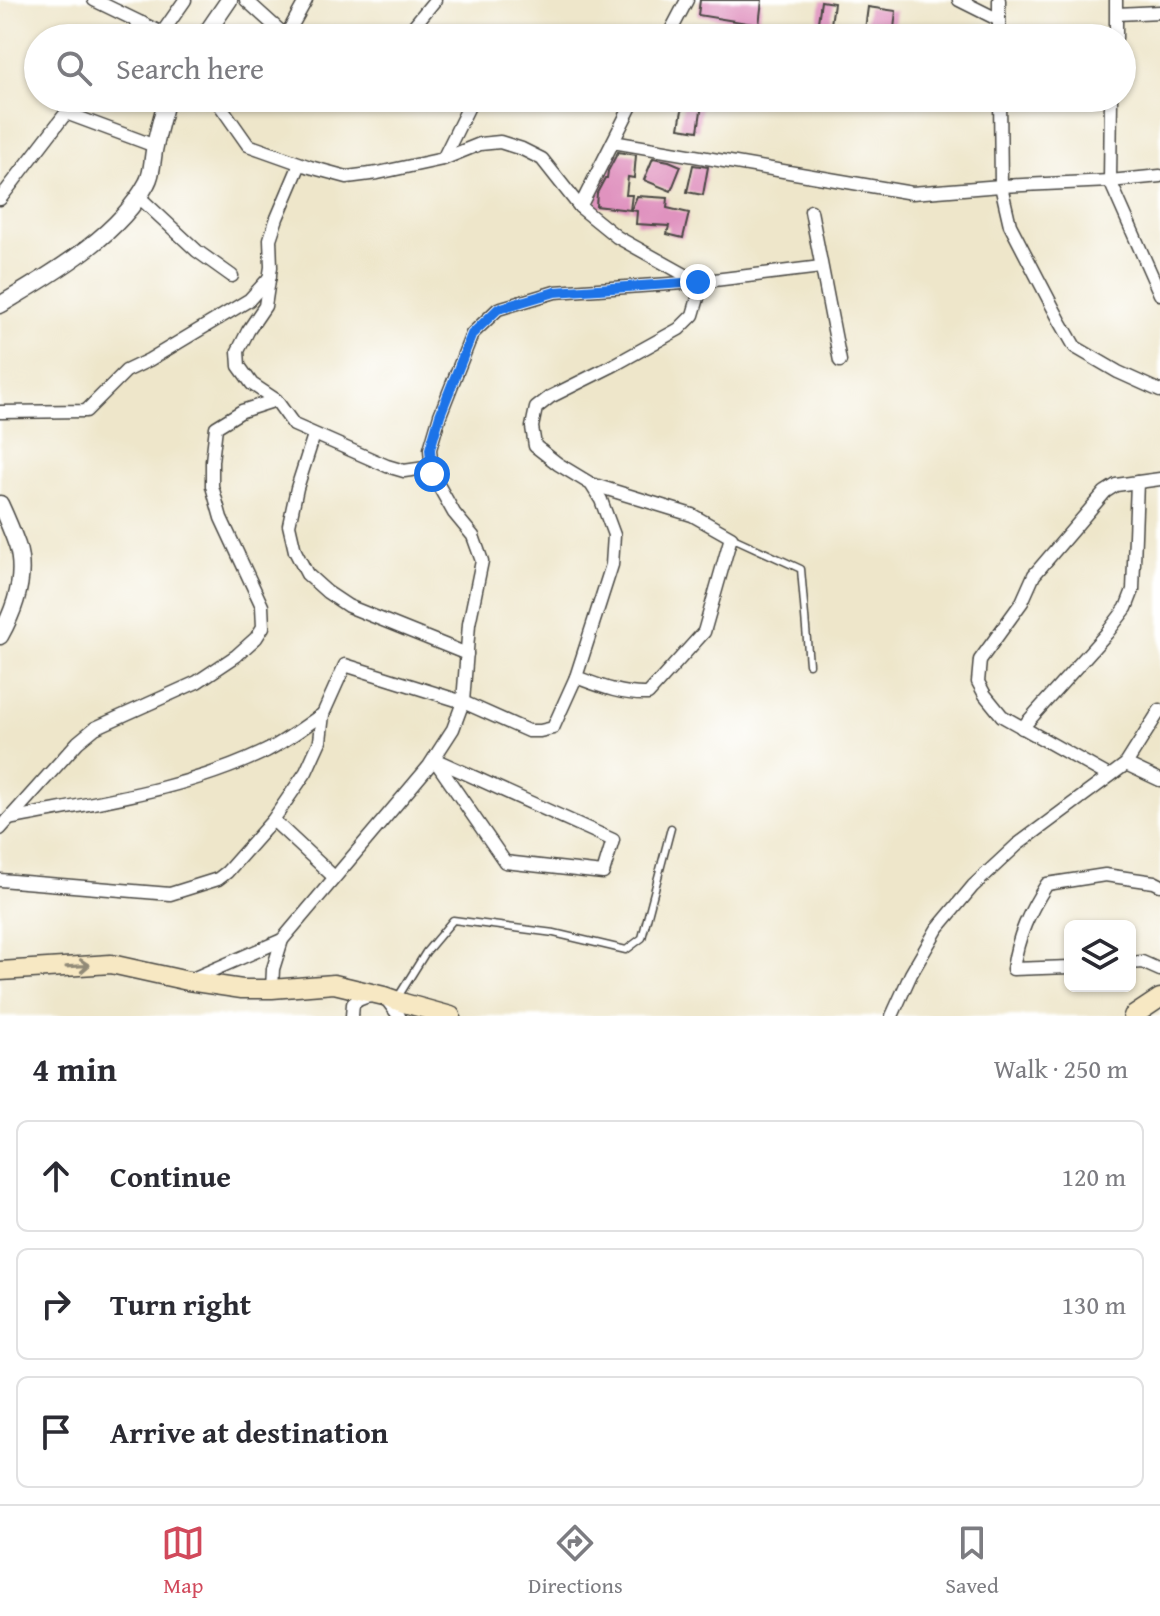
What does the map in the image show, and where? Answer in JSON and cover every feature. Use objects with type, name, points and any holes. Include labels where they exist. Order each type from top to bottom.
[{"type":"main road","points":[[0,971],[111,964],[242,989],[334,984],[424,1016]]},
{"type":"main road","points":[[1133,1016],[1160,998]]},
{"type":"main road","points":[[396,1004],[451,1016]]},
{"type":"street","points":[[171,24],[185,0]]},
{"type":"street","points":[[213,24],[229,0]]},
{"type":"street","points":[[246,0],[273,24]]},
{"type":"street","points":[[294,24],[306,0]]},
{"type":"street","points":[[415,24],[435,0]]},
{"type":"street","points":[[677,24],[687,0]]},
{"type":"street","points":[[959,0],[999,20]]},
{"type":"street","points":[[999,0],[999,24]]},
{"type":"street","points":[[1116,0],[1117,24]]},
{"type":"street","points":[[98,1],[142,23]]},
{"type":"street","points":[[1117,14],[1160,12]]},
{"type":"street","points":[[0,305],[89,246],[124,216],[149,180],[164,112]]},
{"type":"street","points":[[225,112],[248,145],[347,177],[443,159],[480,144],[500,142],[522,149],[542,159],[580,207],[617,237],[698,282]]},
{"type":"street","points":[[443,159],[466,112]]},
{"type":"street","points":[[580,207],[628,112]]},
{"type":"street","points":[[1000,112],[1001,186],[1010,225],[1075,347],[1118,372],[1160,391]]},
{"type":"street","points":[[1111,112],[1110,181],[1160,294]]},
{"type":"street","points":[[0,199],[66,113],[155,146]]},
{"type":"street","points":[[613,142],[912,193],[1160,176]]},
{"type":"street","points":[[300,164],[270,239],[270,277],[265,306],[238,351],[239,366],[252,384],[276,400],[294,425],[387,466],[404,471],[432,467]]},
{"type":"street","points":[[138,196],[197,251],[232,276]]},
{"type":"street","points":[[811,211],[840,361]]},
{"type":"street","points":[[272,989],[273,969],[282,940],[434,759],[453,729],[463,702],[469,624],[482,561],[473,536],[454,513],[432,474],[430,449],[472,334],[498,309],[555,292],[698,282],[821,267]]},
{"type":"street","points":[[0,412],[86,411],[126,371],[249,300],[270,277]]},
{"type":"street","points":[[576,677],[631,695],[648,694],[704,632],[731,537],[692,515],[591,484],[558,464],[535,446],[532,427],[536,408],[571,385],[679,329],[693,315],[698,282]]},
{"type":"street","points":[[4,824],[78,742],[95,728],[197,682],[236,656],[256,638],[263,627],[262,606],[221,518],[212,486],[212,461],[216,427],[242,411],[276,400]]},
{"type":"street","points":[[314,435],[289,525],[295,551],[307,574],[348,606],[467,654]]},
{"type":"street","points":[[1109,776],[1002,716],[978,682],[980,660],[1022,602],[1034,575],[1105,492],[1116,485],[1160,479]]},
{"type":"street","points":[[1022,728],[1126,608],[1133,590],[1137,482]]},
{"type":"street","points":[[0,880],[170,894],[218,879],[273,820],[306,772],[320,741],[323,714],[345,665],[463,702],[528,731],[553,728],[576,677],[612,565],[614,535],[601,500],[591,484]]},
{"type":"street","points":[[0,504],[18,547],[21,567],[15,600],[0,636]]},
{"type":"street","points":[[892,1016],[911,974],[937,929],[973,886],[1017,845],[1126,764],[1160,710]]},
{"type":"street","points":[[4,824],[157,790],[232,767],[270,749],[323,714]]},
{"type":"street","points":[[434,759],[613,840],[603,873],[505,862],[434,759]]},
{"type":"street","points":[[1126,764],[1160,780]]},
{"type":"street","points":[[273,820],[334,877]]},
{"type":"street","points":[[1064,967],[1013,969],[1029,913],[1047,884],[1105,875],[1160,885]]},
{"type":"street","points":[[188,981],[282,940]]},
{"type":"street","points":[[1136,962],[1160,970]]},
{"type":"street","points":[[350,1014],[353,1004],[360,997],[396,1004]]},
{"type":"lane","points":[[731,537],[801,569],[809,664]]},
{"type":"lane","points":[[396,1004],[426,952],[453,920],[554,933],[626,950],[642,938],[671,828]]},
{"type":"building","points":[[700,0],[762,0],[759,24],[698,15]]},
{"type":"building","points":[[821,1],[834,3],[831,24],[818,24]]},
{"type":"building","points":[[868,7],[896,11],[895,24],[866,24]]},
{"type":"building","points":[[682,112],[701,112],[698,131],[679,128]]},
{"type":"building","points":[[618,152],[636,155],[634,178],[628,177],[626,195],[632,195],[630,210],[596,206],[597,193]]},
{"type":"building","points":[[653,158],[681,166],[671,191],[644,180]]},
{"type":"building","points":[[693,165],[708,167],[703,195],[687,192]]},
{"type":"building","points":[[637,196],[668,198],[667,208],[689,213],[683,238],[667,234],[669,226],[636,224],[637,211],[631,210]]},
{"type":"route","points":[[432,474],[430,449],[472,334],[498,309],[555,292],[698,282]]}]
